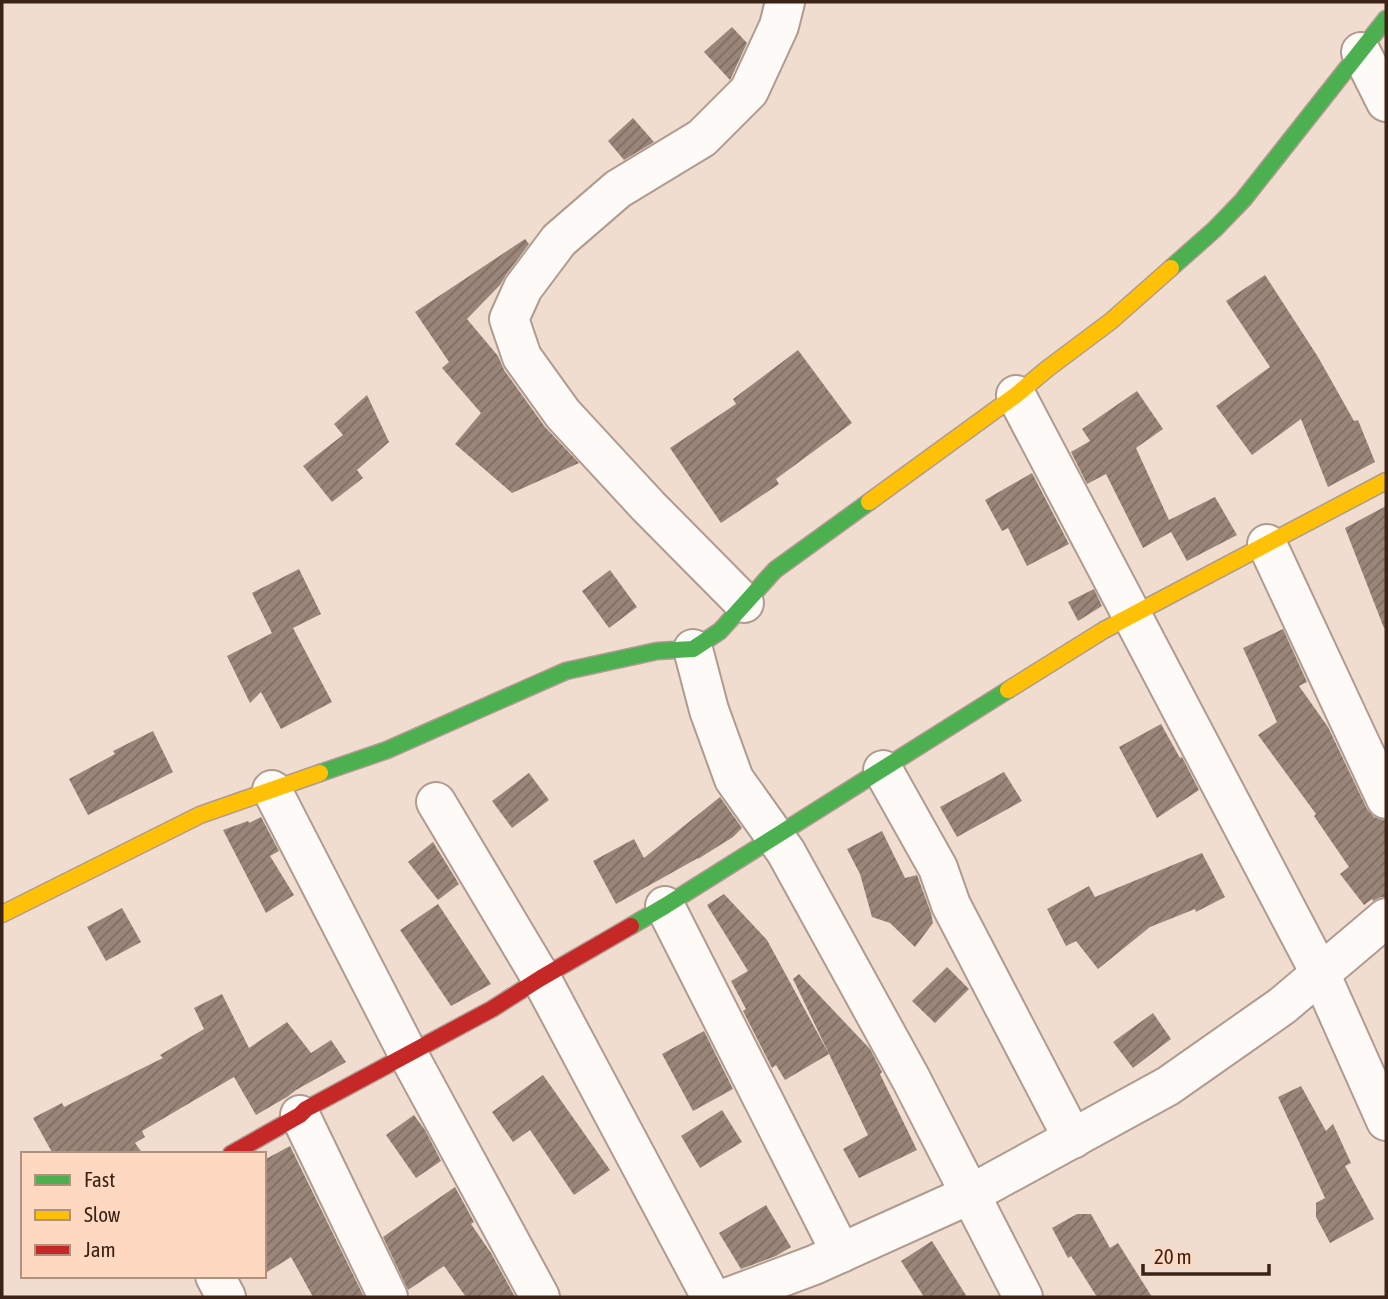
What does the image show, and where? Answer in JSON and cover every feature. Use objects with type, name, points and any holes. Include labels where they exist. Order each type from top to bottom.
[{"type":"street","points":[[744,603],[648,506],[563,414],[522,357],[509,319],[523,288],[559,240],[618,189],[702,138],[749,91],[779,26],[785,2]]},
{"type":"street","points":[[2,914],[200,815],[387,750],[566,671],[657,651],[693,649],[720,631],[775,570],[1016,395],[1111,321],[1215,229],[1243,200],[1386,19]]},
{"type":"street","points":[[1361,52],[1386,102]]},
{"type":"street","points":[[1016,395],[1320,973],[1386,1121]]},
{"type":"street","points":[[235,1152],[306,1109],[492,1009],[665,906],[1104,630],[1386,481]]},
{"type":"street","points":[[1267,544],[1386,799]]},
{"type":"street","points":[[693,649],[709,710],[734,779],[786,852],[911,1079],[1023,1297]]},
{"type":"street","points":[[883,770],[938,868],[951,905],[1073,1139]]},
{"type":"street","points":[[272,790],[408,1054],[540,1297]]},
{"type":"street","points":[[436,802],[541,978],[711,1297]]},
{"type":"street","points":[[665,906],[841,1253]]},
{"type":"street","points":[[729,1297],[814,1265],[969,1195],[1168,1086],[1282,1006],[1386,918]]},
{"type":"street","points":[[300,1115],[388,1297]]},
{"type":"street","points":[[216,1278],[226,1297]]},
{"type":"building","points":[[732,27],[747,43],[730,80],[704,52]]},
{"type":"building","points":[[633,118],[654,142],[624,160],[608,141]]},
{"type":"building","points":[[525,239],[529,244],[500,285],[467,319],[498,356],[504,370],[545,427],[579,463],[512,493],[455,444],[481,413],[442,368],[449,362],[415,312]]},
{"type":"building","points":[[1265,275],[1318,357],[1354,421],[1358,420],[1375,462],[1328,487],[1301,419],[1252,455],[1216,406],[1270,367],[1226,301]]},
{"type":"building","points":[[798,350],[852,423],[776,479],[779,484],[721,523],[670,448],[736,404],[733,399]]},
{"type":"building","points":[[1137,391],[1163,429],[1136,448],[1169,520],[1215,497],[1237,535],[1187,561],[1171,532],[1143,548],[1106,474],[1087,484],[1071,452],[1090,441],[1082,429]]},
{"type":"building","points":[[367,395],[389,442],[357,470],[363,478],[332,502],[303,466],[343,435],[334,424]]},
{"type":"building","points":[[1032,473],[1069,544],[1027,566],[1008,528],[1002,531],[985,500]]},
{"type":"building","points":[[1386,506],[1386,627],[1384,628],[1345,528]]},
{"type":"building","points":[[299,569],[321,614],[293,628],[332,702],[281,729],[261,692],[250,703],[227,656],[272,633],[252,593]]},
{"type":"building","points":[[610,570],[637,607],[609,628],[582,591]]},
{"type":"building","points":[[1094,589],[1102,606],[1078,621],[1068,602]]},
{"type":"building","points":[[1283,629],[1307,682],[1299,686],[1328,727],[1367,809],[1374,817],[1386,821],[1386,897],[1373,901],[1372,899],[1364,905],[1340,874],[1349,867],[1314,816],[1316,814],[1258,735],[1277,722],[1243,648]]},
{"type":"building","points":[[1161,724],[1199,790],[1157,818],[1119,747]]},
{"type":"building","points":[[153,731],[173,772],[88,815],[69,779],[115,754],[113,751]]},
{"type":"building","points":[[1004,772],[1022,801],[957,837],[940,807]]},
{"type":"building","points":[[529,773],[549,800],[512,828],[492,801]]},
{"type":"building","points":[[720,797],[742,828],[733,837],[698,859],[616,904],[593,861],[634,839],[644,858]]},
{"type":"building","points":[[261,817],[279,851],[270,856],[294,895],[266,913],[223,830]]},
{"type":"building","points":[[882,831],[905,878],[917,875],[931,913],[933,923],[915,947],[890,923],[872,917],[860,874],[847,849]]},
{"type":"building","points":[[433,842],[459,884],[438,900],[408,862]]},
{"type":"building","points":[[1202,853],[1225,897],[1196,912],[1195,909],[1150,927],[1098,969],[1076,941],[1066,946],[1047,909],[1089,886],[1095,897]]},
{"type":"building","points":[[724,894],[767,940],[829,1054],[785,1080],[776,1065],[772,1068],[731,981],[748,971],[707,905]]},
{"type":"building","points":[[438,904],[491,984],[451,1006],[400,930]]},
{"type":"building","points":[[122,908],[141,942],[106,961],[87,927]]},
{"type":"building","points":[[947,967],[969,989],[935,1023],[912,1001]]},
{"type":"building","points":[[799,974],[870,1049],[917,1150],[859,1178],[843,1149],[868,1135],[793,979]]},
{"type":"building","points":[[222,994],[249,1048],[287,1022],[311,1053],[331,1040],[346,1062],[256,1115],[234,1077],[142,1131],[145,1137],[135,1143],[142,1152],[52,1152],[33,1118],[62,1103],[64,1107],[163,1058],[160,1055],[204,1029],[194,1008]]},
{"type":"building","points":[[1153,1013],[1171,1039],[1133,1068],[1113,1042]]},
{"type":"building","points":[[704,1031],[733,1089],[693,1111],[662,1054]]},
{"type":"building","points":[[543,1075],[610,1170],[574,1195],[530,1130],[513,1142],[492,1112]]},
{"type":"building","points":[[1301,1086],[1326,1131],[1333,1124],[1351,1163],[1345,1166],[1374,1219],[1330,1243],[1316,1217],[1316,1203],[1325,1198],[1278,1097]]},
{"type":"building","points":[[722,1110],[742,1142],[700,1168],[681,1136]]},
{"type":"building","points":[[414,1115],[441,1161],[416,1178],[386,1135]]},
{"type":"building","points":[[290,1146],[364,1297],[313,1297],[291,1257],[266,1273],[266,1159]]},
{"type":"building","points":[[455,1187],[474,1222],[471,1224],[491,1253],[515,1297],[466,1297],[444,1266],[408,1290],[383,1237]]},
{"type":"building","points":[[766,1205],[791,1247],[776,1256],[741,1269],[719,1233]]},
{"type":"building","points":[[1077,1214],[1091,1214],[1110,1248],[1118,1243],[1152,1297],[1097,1297],[1071,1256],[1068,1258],[1052,1228]]},
{"type":"building","points":[[932,1241],[967,1297],[924,1297],[901,1261]]},
{"type":"traffic: fast","points":[[1171,268],[1243,200],[1386,19]]},
{"type":"traffic: fast","points":[[320,773],[387,750],[566,671],[657,651],[693,649],[720,631],[775,570],[869,502]]},
{"type":"traffic: fast","points":[[631,926],[1008,690]]},
{"type":"traffic: slow","points":[[869,502],[1016,395],[1111,321],[1171,268]]},
{"type":"traffic: slow","points":[[1008,690],[1104,630],[1386,481]]},
{"type":"traffic: slow","points":[[2,914],[200,815],[320,773]]},
{"type":"traffic: jam","points":[[235,1152],[306,1109],[492,1009],[631,926]]}]
